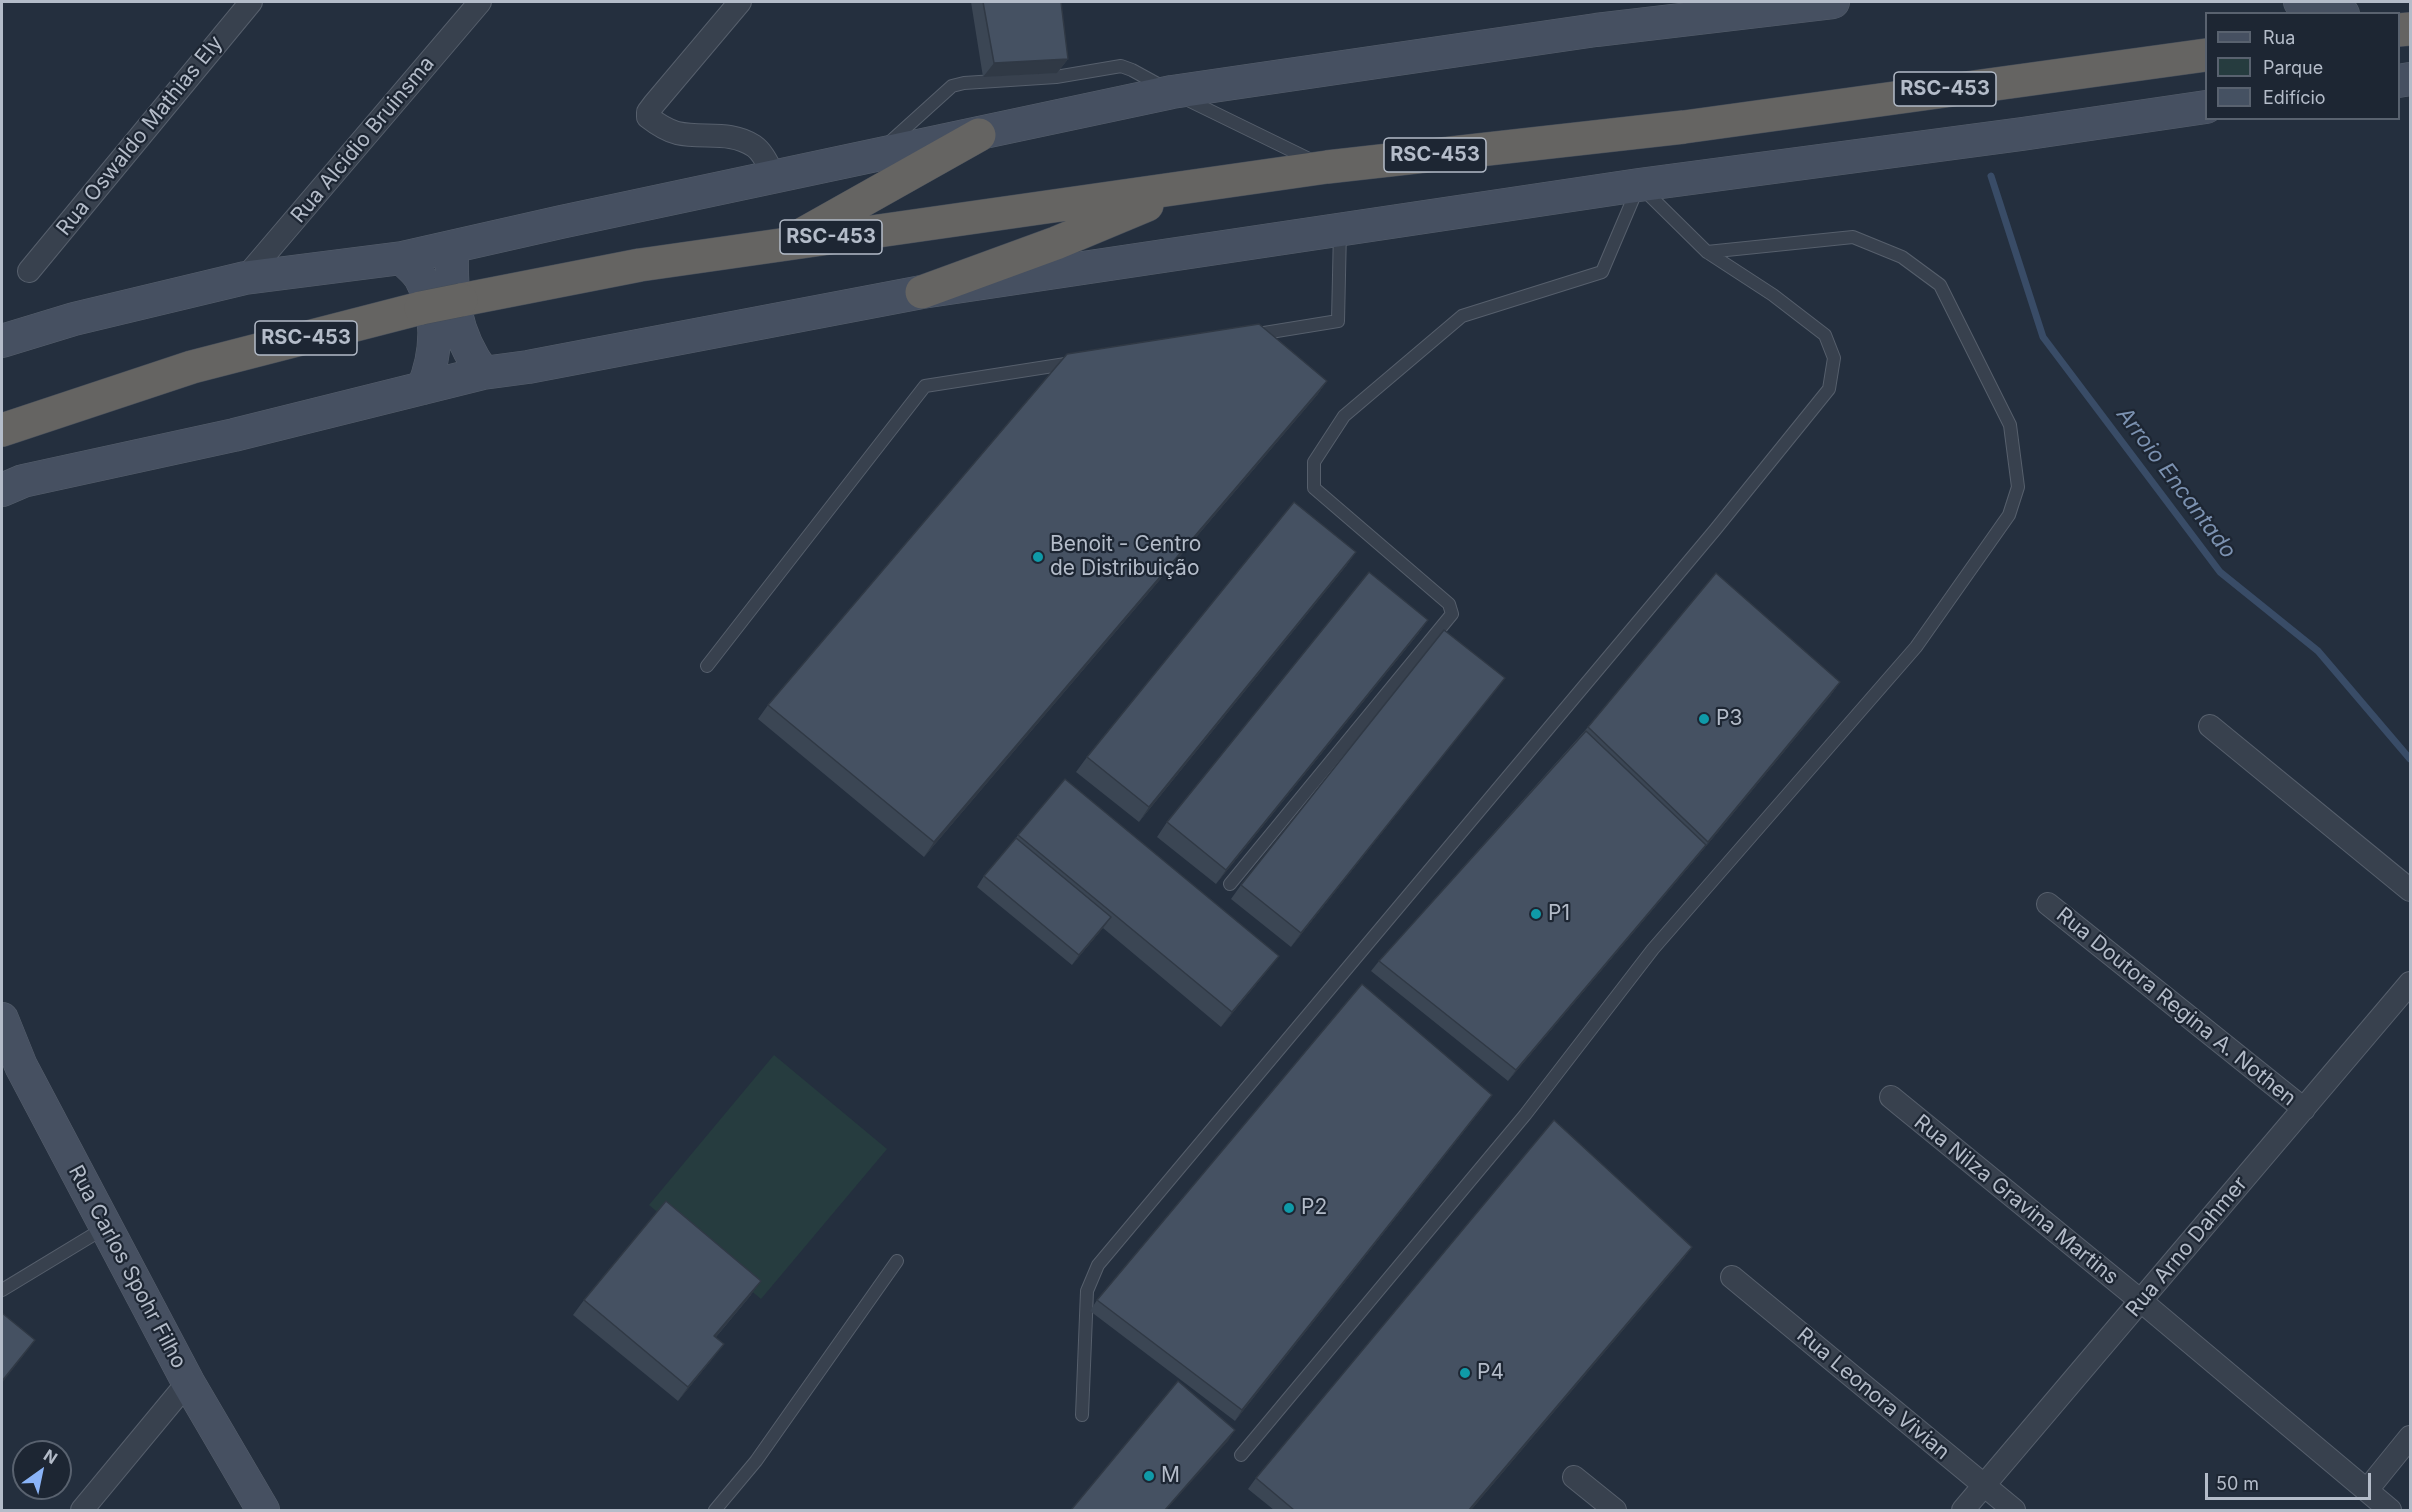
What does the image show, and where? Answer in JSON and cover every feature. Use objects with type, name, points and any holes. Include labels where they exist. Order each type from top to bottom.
[{"type":"highway","name":"RSC-453","points":[[2,430],[192,367],[421,308],[640,265],[1327,167],[1684,127],[2205,55]]},
{"type":"highway","points":[[788,243],[979,135]]},
{"type":"highway","name":"RSC-453","points":[[922,292],[1056,243],[1187,188]]},
{"type":"main road","points":[[2,341],[96,313],[245,278],[402,258],[452,248],[1172,92],[1596,30],[1833,2]]},
{"type":"main road","points":[[2300,2],[2336,12]]},
{"type":"main road","points":[[2,490],[23,481],[234,435],[483,373],[528,367],[922,292],[1639,185],[2205,107]]},
{"type":"main road","points":[[452,248],[451,276],[456,322],[468,352],[483,373]]},
{"type":"main road","points":[[402,258],[421,277],[434,320],[432,364],[423,388]]},
{"type":"main road","name":"Rua Carlos Spohr Filho","points":[[2,1018],[21,1066],[188,1382],[263,1510]]},
{"type":"street","name":"Rua Oswaldo Mathias Ely","points":[[29,271],[251,2]]},
{"type":"street","name":"Rua Alcidio Bruinsma","points":[[245,278],[480,2]]},
{"type":"street","points":[[740,2],[654,104],[648,112],[648,117],[663,128],[676,133],[716,134],[737,138],[755,147],[776,177]]},
{"type":"street","points":[[2210,726],[2410,890]]},
{"type":"street","name":"Rua Doutora Regina A. Nothen","points":[[2048,904],[2304,1109]]},
{"type":"street","name":"Rua Arno Dahmer","points":[[1963,1510],[2410,983]]},
{"type":"street","name":"Rua Nilza Gravina Martins","points":[[1891,1097],[2391,1510]]},
{"type":"street","name":"Rua Leonora Vivian","points":[[1732,1277],[2014,1510]]},
{"type":"street","points":[[82,1510],[188,1382]]},
{"type":"street","points":[[2367,1490],[2410,1437]]},
{"type":"street","points":[[1574,1477],[1615,1510]]},
{"type":"lane","points":[[873,157],[952,86],[964,83],[1056,77],[1121,66],[1327,167]]},
{"type":"lane","points":[[1082,1414],[1087,1291],[1098,1265],[1715,530],[1829,389],[1834,358],[1824,335],[1773,295],[1707,252],[1639,185],[1602,272],[1462,315],[1344,416],[1314,462],[1314,488],[1449,604],[1452,614],[1230,884]]},
{"type":"lane","points":[[1239,337],[1338,321],[1340,229]]},
{"type":"lane","points":[[1241,1455],[1525,1115],[1653,949],[1710,880],[1916,647],[2009,515],[2018,487],[2010,425],[1940,285],[1902,257],[1853,237],[1707,252]]},
{"type":"lane","points":[[707,666],[925,386],[1088,360]]},
{"type":"lane","points":[[2,1290],[106,1227]]},
{"type":"lane","points":[[715,1510],[756,1461],[897,1261]]},
{"type":"green space","points":[[774,1055],[887,1149],[761,1299],[649,1205]]},
{"type":"building","points":[[983,2],[1061,2],[1068,59],[994,63]]},
{"type":"building","name":"Benoit - Centro de Distribuição","points":[[1259,324],[1327,381],[934,842],[768,705],[1067,354]]},
{"type":"building","points":[[1294,502],[1356,552],[1149,807],[1087,757]]},
{"type":"building","points":[[1369,572],[1428,620],[1226,870],[1167,822]]},
{"type":"building","name":"P3","points":[[1716,573],[1840,682],[1708,842],[1588,727]]},
{"type":"building","points":[[1444,630],[1505,678],[1301,933],[1241,885]]},
{"type":"building","name":"P1","points":[[1586,731],[1706,845],[1516,1070],[1379,961]]},
{"type":"building","points":[[1065,779],[1279,956],[1232,1012],[1018,835]]},
{"type":"building","points":[[1016,838],[1111,917],[1079,955],[984,876]]},
{"type":"building","name":"P2","points":[[1362,984],[1492,1095],[1242,1410],[1097,1300]]},
{"type":"building","name":"P4","points":[[1554,1120],[1692,1247],[1469,1510],[1294,1510],[1256,1478]]},
{"type":"building","points":[[666,1201],[761,1281],[714,1336],[724,1344],[688,1387],[584,1300]]},
{"type":"building","points":[[2,1313],[35,1340],[2,1381]]},
{"type":"building","name":"M","points":[[1178,1381],[1235,1430],[1165,1510],[1071,1510]]},
{"type":"waterway","name":"Arroio Encantado","points":[[1991,176],[2043,337],[2220,572],[2318,651],[2410,759]]},
{"type":"place","name":"Benoit - Centro de Distribuição","points":[[1038,557]]},
{"type":"place","name":"P3","points":[[1704,719]]},
{"type":"place","name":"P1","points":[[1536,914]]},
{"type":"place","name":"P2","points":[[1289,1208]]},
{"type":"place","name":"P4","points":[[1465,1373]]},
{"type":"place","name":"M","points":[[1149,1476]]}]
